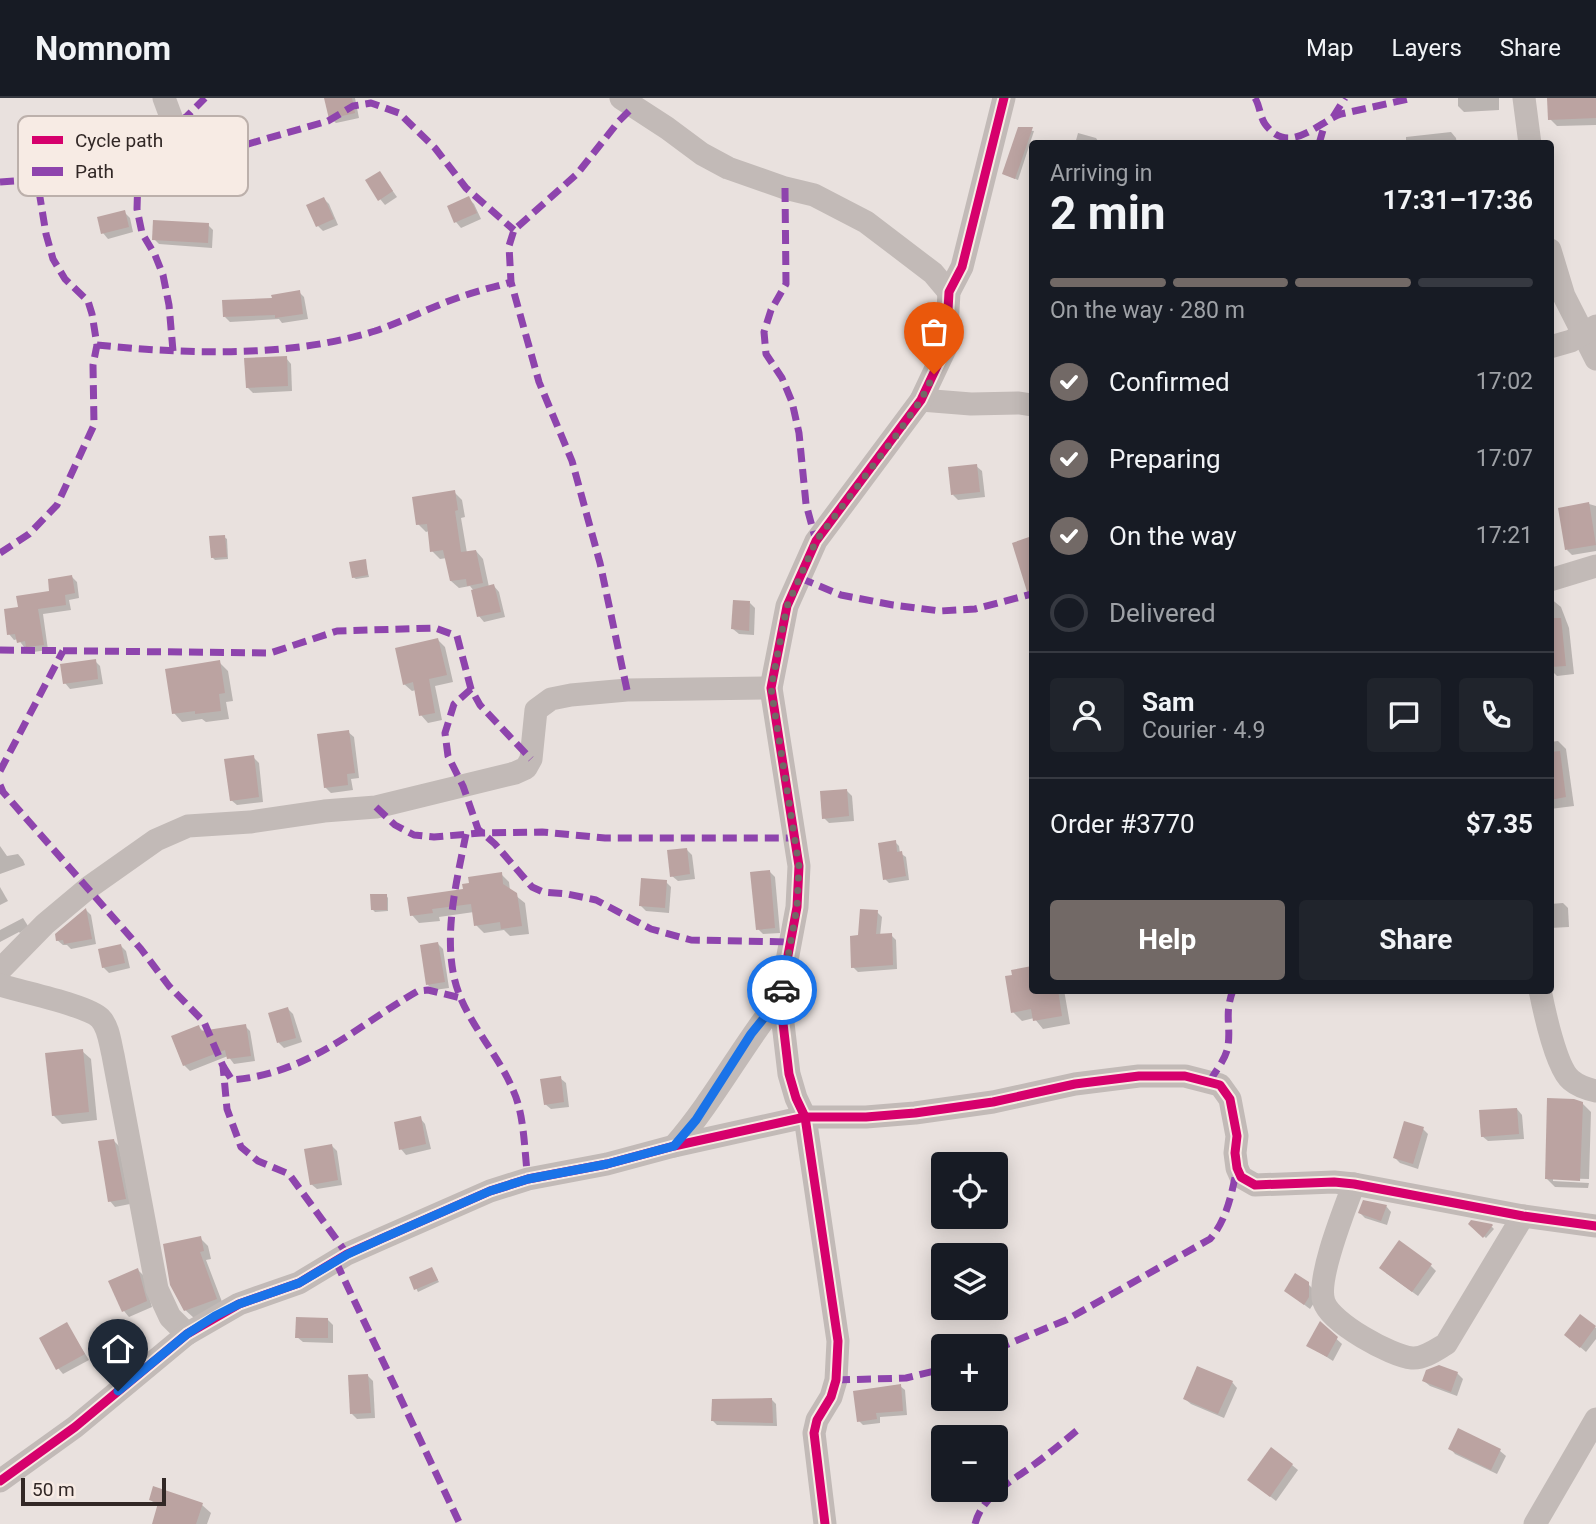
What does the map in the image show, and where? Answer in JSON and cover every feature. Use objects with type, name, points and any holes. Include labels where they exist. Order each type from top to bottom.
[{"type":"street","points":[[164,98],[171,116]]},
{"type":"street","points":[[621,98],[702,154],[728,168],[814,195],[866,222],[933,273],[949,292]]},
{"type":"street","points":[[825,1524],[814,1433],[817,1420],[831,1397],[836,1380],[838,1341],[805,1117],[789,1074],[780,998],[797,907],[799,866],[771,688],[787,606],[816,541],[921,400],[946,347],[949,292],[962,267],[1004,98]]},
{"type":"street","points":[[1524,98],[1529,140]]},
{"type":"street","points":[[1554,263],[1564,296],[1590,330],[1596,359]]},
{"type":"street","points":[[1554,346],[1571,341],[1590,330]]},
{"type":"street","points":[[921,400],[1029,405]]},
{"type":"street","points":[[1554,579],[1596,566]]},
{"type":"street","points":[[0,970],[45,924],[88,888],[156,839],[188,826],[250,822],[324,811],[376,807],[515,773],[526,768],[531,759],[536,710],[551,699],[627,690],[771,688]]},
{"type":"street","points":[[0,985],[83,1009],[99,1017],[106,1027],[157,1289],[170,1317],[187,1334]]},
{"type":"street","points":[[1541,994],[1562,1067],[1569,1079],[1596,1091]]},
{"type":"street","points":[[674,1146],[696,1120],[751,1034],[780,998]]},
{"type":"street","points":[[0,1481],[75,1427],[187,1334],[239,1304],[299,1283],[348,1254],[490,1191],[528,1179],[607,1164],[805,1117],[866,1117],[915,1113],[993,1102],[1101,1081],[1139,1076],[1185,1076],[1220,1086],[1230,1098],[1237,1136],[1237,1168],[1241,1177],[1255,1185],[1334,1182],[1354,1184],[1523,1216],[1596,1226]]},
{"type":"street","points":[[1354,1184],[1333,1242],[1323,1286],[1324,1303],[1332,1314],[1358,1335],[1385,1350],[1414,1359],[1428,1355],[1446,1344],[1523,1216]]},
{"type":"street","points":[[1535,1524],[1596,1419]]},
{"type":"building","points":[[324,98],[352,98],[355,113],[329,119]]},
{"type":"building","points":[[1547,98],[1596,98],[1596,118],[1548,120]]},
{"type":"building","points":[[1018,127],[1033,127],[1015,179],[1002,174]]},
{"type":"building","points":[[380,171],[393,191],[378,201],[365,180]]},
{"type":"building","points":[[469,196],[477,213],[454,223],[447,206]]},
{"type":"building","points":[[324,197],[334,219],[316,227],[306,205]]},
{"type":"building","points":[[125,210],[129,227],[101,234],[97,217]]},
{"type":"building","points":[[153,220],[209,223],[208,243],[152,240]]},
{"type":"building","points":[[300,290],[303,314],[275,318],[275,315],[223,317],[222,300],[272,298],[271,295]]},
{"type":"building","points":[[287,356],[288,386],[246,388],[244,358]]},
{"type":"building","points":[[977,464],[980,492],[951,495],[948,467]]},
{"type":"building","points":[[455,490],[461,552],[476,550],[483,583],[467,586],[466,579],[450,581],[443,550],[430,552],[427,524],[416,525],[412,497]]},
{"type":"building","points":[[1589,502],[1596,545],[1565,550],[1558,508]]},
{"type":"building","points":[[225,535],[227,557],[211,558],[209,536]]},
{"type":"building","points":[[1029,537],[1029,598],[1012,543]]},
{"type":"building","points":[[366,559],[368,575],[352,578],[349,562]]},
{"type":"building","points":[[72,575],[75,593],[65,595],[66,605],[38,609],[44,645],[26,647],[25,641],[17,643],[15,634],[7,635],[4,609],[18,607],[16,596],[49,591],[48,579]]},
{"type":"building","points":[[494,584],[501,612],[477,617],[471,590]]},
{"type":"building","points":[[733,600],[750,601],[749,631],[731,629]]},
{"type":"building","points":[[1554,618],[1561,618],[1566,666],[1554,667]]},
{"type":"building","points":[[438,638],[447,675],[429,679],[435,713],[419,716],[413,682],[403,685],[395,648]]},
{"type":"building","points":[[96,659],[98,679],[63,684],[60,664]]},
{"type":"building","points":[[220,660],[225,693],[219,694],[221,711],[172,714],[165,669]]},
{"type":"building","points":[[349,730],[355,773],[347,774],[348,785],[324,788],[317,734]]},
{"type":"building","points":[[1560,751],[1566,797],[1554,799],[1554,752]]},
{"type":"building","points":[[254,755],[259,797],[230,801],[224,759]]},
{"type":"building","points":[[847,789],[849,816],[822,819],[820,791]]},
{"type":"building","points":[[896,840],[897,852],[902,851],[906,876],[883,880],[878,843]]},
{"type":"building","points":[[687,848],[690,874],[670,877],[667,850]]},
{"type":"building","points":[[770,870],[775,928],[756,930],[750,872]]},
{"type":"building","points":[[502,872],[503,884],[517,893],[522,926],[501,929],[500,922],[474,926],[471,904],[432,909],[433,913],[410,916],[407,897],[463,889],[462,884],[469,883],[468,877]]},
{"type":"building","points":[[641,878],[667,880],[665,908],[639,906]]},
{"type":"building","points":[[370,894],[387,894],[387,910],[371,910]]},
{"type":"building","points":[[86,908],[92,939],[64,944],[63,940],[56,941],[55,934]]},
{"type":"building","points":[[860,909],[878,910],[876,934],[892,933],[893,965],[851,968],[850,936],[858,935]]},
{"type":"building","points":[[438,942],[445,982],[426,985],[420,945]]},
{"type":"building","points":[[121,944],[125,963],[102,968],[98,949]]},
{"type":"building","points":[[1029,967],[1029,994],[1059,994],[1062,1016],[1033,1021],[1031,1009],[1011,1013],[1005,976],[1012,975],[1011,970]]},
{"type":"building","points":[[288,1007],[296,1038],[277,1043],[268,1013]]},
{"type":"building","points":[[246,1024],[251,1056],[227,1059],[225,1050],[183,1066],[171,1036],[199,1025],[201,1031]]},
{"type":"building","points":[[83,1049],[89,1112],[52,1116],[45,1053]]},
{"type":"building","points":[[561,1076],[564,1102],[544,1105],[540,1079]]},
{"type":"building","points":[[1547,1098],[1583,1102],[1580,1181],[1545,1179]]},
{"type":"building","points":[[1517,1108],[1519,1134],[1481,1137],[1479,1110]]},
{"type":"building","points":[[421,1116],[426,1144],[399,1150],[394,1122]]},
{"type":"building","points":[[1404,1121],[1424,1127],[1413,1164],[1393,1158]]},
{"type":"building","points":[[114,1139],[126,1199],[108,1202],[98,1141]]},
{"type":"building","points":[[332,1144],[338,1180],[310,1185],[304,1149]]},
{"type":"building","points":[[1363,1200],[1387,1205],[1381,1221],[1358,1213]]},
{"type":"building","points":[[1471,1220],[1493,1225],[1483,1238],[1468,1224]]},
{"type":"building","points":[[201,1236],[204,1251],[200,1252],[217,1299],[184,1311],[170,1285],[163,1244]]},
{"type":"building","points":[[1399,1240],[1432,1264],[1412,1292],[1379,1268]]},
{"type":"building","points":[[432,1267],[438,1280],[414,1290],[409,1277]]},
{"type":"building","points":[[138,1268],[147,1301],[122,1312],[108,1281]]},
{"type":"building","points":[[1295,1273],[1309,1282],[1309,1297],[1304,1305],[1284,1291]]},
{"type":"building","points":[[1580,1314],[1596,1326],[1580,1348],[1564,1335]]},
{"type":"building","points":[[296,1317],[328,1318],[328,1338],[295,1338]]},
{"type":"building","points":[[1320,1321],[1338,1337],[1327,1357],[1306,1346]]},
{"type":"building","points":[[67,1322],[85,1354],[56,1370],[39,1338]]},
{"type":"building","points":[[1439,1365],[1458,1372],[1451,1392],[1422,1381],[1426,1370]]},
{"type":"building","points":[[1197,1366],[1233,1381],[1218,1414],[1183,1399]]},
{"type":"building","points":[[368,1374],[371,1413],[350,1414],[348,1375]]},
{"type":"building","points":[[901,1384],[903,1411],[876,1413],[877,1419],[857,1422],[853,1391]]},
{"type":"building","points":[[772,1398],[773,1423],[711,1421],[712,1399]]},
{"type":"building","points":[[1458,1428],[1501,1449],[1491,1470],[1448,1449]]},
{"type":"building","points":[[1271,1447],[1293,1464],[1270,1497],[1247,1480]]},
{"type":"building","points":[[153,1486],[203,1503],[196,1524],[152,1524],[158,1503],[149,1500]]},
{"type":"marked path","points":[[187,116],[205,98]]},
{"type":"marked path","points":[[1255,98],[1265,124],[1274,133],[1284,137],[1303,134],[1341,114],[1413,98]]},
{"type":"marked path","points":[[1333,117],[1345,98]]},
{"type":"marked path","points":[[248,144],[328,121],[353,106],[371,103],[399,113],[435,148],[466,188],[514,230]]},
{"type":"marked path","points":[[627,690],[600,563],[572,461],[539,382],[511,282],[509,246],[514,230],[577,174],[633,107]]},
{"type":"marked path","points":[[1320,140],[1325,123]]},
{"type":"marked path","points":[[0,182],[18,181]]},
{"type":"marked path","points":[[785,188],[786,284],[771,310],[764,332],[766,354],[782,378],[792,402],[799,433],[806,504],[816,541]]},
{"type":"marked path","points":[[0,553],[29,534],[57,505],[94,425],[93,365],[97,345],[92,314],[88,301],[65,279],[53,259],[40,196]]},
{"type":"marked path","points":[[137,196],[142,233],[163,275],[173,351]]},
{"type":"marked path","points":[[97,345],[201,352],[308,346],[375,331],[460,297],[511,282]]},
{"type":"marked path","points":[[800,578],[841,595],[940,611],[975,609],[1029,595]]},
{"type":"marked path","points":[[0,650],[270,653],[337,631],[435,628],[457,636],[471,689],[480,705],[531,759]]},
{"type":"marked path","points":[[0,771],[63,651]]},
{"type":"marked path","points":[[471,689],[454,704],[445,733],[448,756],[463,786],[478,829],[495,844],[532,887],[543,892],[596,900],[651,929],[691,940],[790,942]]},
{"type":"marked path","points":[[0,785],[3,792],[141,949],[169,986],[204,1022],[223,1066],[227,1109],[241,1147],[258,1161],[289,1174],[347,1254]]},
{"type":"marked path","points":[[376,807],[395,825],[414,835],[434,837],[542,832],[605,838],[794,838]]},
{"type":"marked path","points":[[466,834],[451,923],[454,977],[472,1021],[506,1076],[517,1100],[528,1179]]},
{"type":"marked path","points":[[223,1066],[232,1080],[260,1076],[309,1058],[418,991],[428,990],[461,998]]},
{"type":"marked path","points":[[1210,1081],[1227,1051],[1228,1013],[1232,994]]},
{"type":"marked path","points":[[1008,1344],[1066,1320],[1210,1239],[1225,1215],[1237,1168]]},
{"type":"marked path","points":[[336,1262],[460,1524]]},
{"type":"marked path","points":[[836,1380],[906,1378],[931,1372]]},
{"type":"marked path","points":[[975,1524],[984,1505],[998,1490],[1080,1428]]},
{"type":"cycle path","points":[[825,1524],[814,1433],[817,1420],[831,1397],[836,1380],[838,1341],[805,1117],[789,1074],[780,998],[797,907],[799,866],[771,688],[787,606],[816,541],[921,400],[946,347],[949,292],[962,267],[1004,98]]},
{"type":"cycle path","points":[[0,1481],[75,1427],[187,1334],[239,1304],[299,1283],[347,1254],[490,1191],[528,1179],[607,1164],[805,1117],[866,1117],[915,1113],[993,1102],[1075,1084],[1139,1076],[1185,1076],[1220,1085],[1230,1099],[1237,1136],[1237,1168],[1241,1177],[1255,1185],[1334,1182],[1354,1184],[1523,1216],[1596,1226]]},
{"type":"way so far","points":[[782,990],[799,886],[799,866],[771,688],[787,606],[816,541],[898,433],[921,400],[934,374]]},
{"type":"route","points":[[118,1391],[187,1334],[215,1316],[239,1304],[299,1283],[348,1254],[383,1238],[490,1191],[528,1179],[607,1164],[674,1146],[696,1120],[751,1034],[780,998],[782,990]]}]
